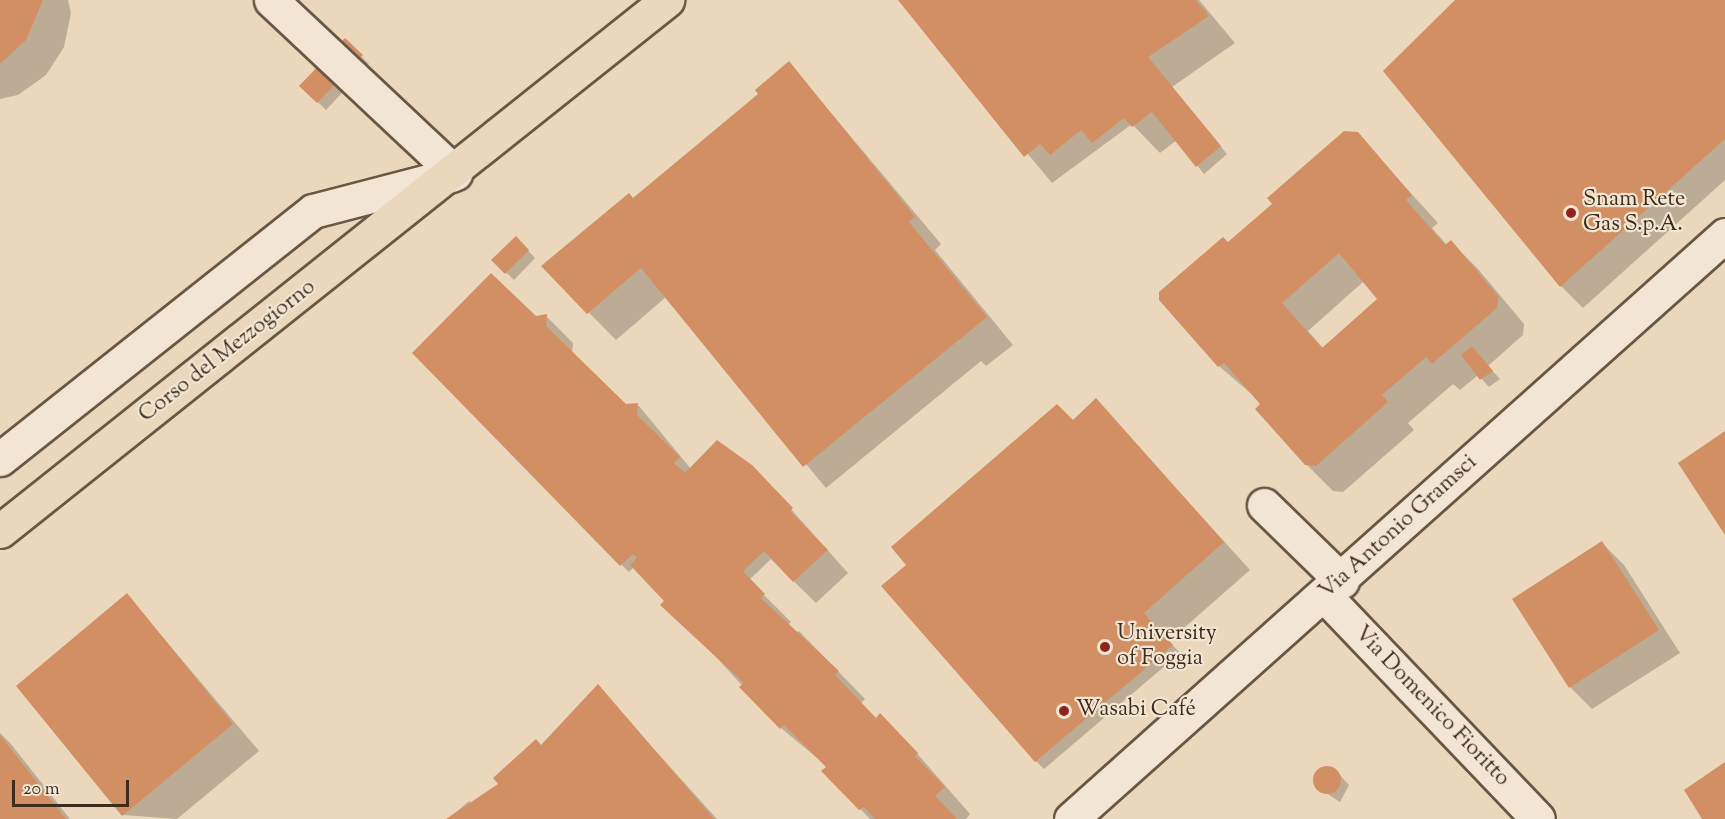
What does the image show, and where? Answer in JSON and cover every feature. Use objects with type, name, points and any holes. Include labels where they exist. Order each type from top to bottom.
[{"type":"main road","name":"Corso del Mezzogiorno","points":[[0,531],[455,173],[667,0]]},
{"type":"street","points":[[271,0],[455,173]]},
{"type":"street","name":"Corso del Mezzogiorno","points":[[0,459],[313,211],[455,173]]},
{"type":"street","name":"Via Antonio Gramsci","points":[[1071,819],[1333,588],[1725,235]]},
{"type":"street","name":"Via Domenico Fioritto","points":[[1264,505],[1333,588],[1538,819]]},
{"type":"building","points":[[0,0],[43,0],[26,40],[0,64]]},
{"type":"building","points":[[898,0],[1196,0],[1209,16],[1148,57],[1221,146],[1196,167],[1152,112],[1132,127],[1124,118],[1092,143],[1081,130],[1050,155],[1040,144],[1024,157]]},
{"type":"building","name":"Snam Rete Gas S.p.A.","points":[[1455,0],[1725,0],[1725,139],[1560,287],[1383,71]]},
{"type":"building","points":[[345,38],[363,55],[317,103],[299,86]]},
{"type":"building","points":[[789,61],[915,217],[909,222],[987,317],[803,467],[641,268],[587,314],[541,266],[629,193],[633,198],[758,94],[755,90]]},
{"type":"building","points":[[1344,131],[1358,132],[1412,195],[1406,200],[1445,245],[1451,240],[1498,296],[1497,308],[1432,364],[1426,357],[1382,395],[1388,402],[1316,466],[1305,465],[1255,409],[1260,404],[1224,363],[1218,367],[1159,300],[1159,292],[1223,237],[1228,242],[1272,204],[1267,198]],"holes":[[[1339,253],[1377,299],[1322,348],[1282,303]]]},
{"type":"building","points":[[516,236],[529,250],[505,274],[491,260]]},
{"type":"building","points":[[491,273],[536,316],[547,314],[546,326],[626,404],[638,403],[637,415],[680,457],[674,463],[685,473],[717,440],[752,465],[793,508],[790,511],[828,550],[793,582],[764,551],[743,571],[765,594],[761,598],[839,671],[835,675],[876,718],[880,713],[918,753],[915,756],[945,787],[935,796],[957,819],[875,819],[864,807],[859,810],[821,771],[826,767],[784,725],[780,729],[739,687],[744,683],[660,605],[664,601],[630,565],[637,558],[633,554],[620,566],[412,353]]},
{"type":"building","points":[[1472,346],[1493,371],[1480,380],[1461,355]]},
{"type":"building","points":[[1096,398],[1224,542],[1144,613],[1173,645],[1035,762],[881,586],[906,565],[891,547],[1057,404],[1073,420]]},
{"type":"building","points":[[1725,431],[1725,535],[1678,463]]},
{"type":"building","points":[[1602,541],[1659,630],[1569,688],[1512,599]]},
{"type":"building","points":[[127,593],[233,724],[122,816],[16,686]]},
{"type":"building","points":[[598,684],[714,819],[446,819],[498,784],[493,778],[536,739],[541,745]]},
{"type":"building","points":[[0,735],[66,819],[0,819]]},
{"type":"building","points":[[1725,762],[1725,819],[1702,819],[1684,790]]},
{"type":"building","points":[[1327,766],[1337,770],[1341,780],[1337,790],[1327,794],[1317,790],[1313,780],[1317,770]]},
{"type":"place","name":"Snam Rete Gas S.p.A.","points":[[1571,213]]},
{"type":"place","name":"University of Foggia","points":[[1105,647]]},
{"type":"place","name":"Wasabi Café","points":[[1064,711]]}]
